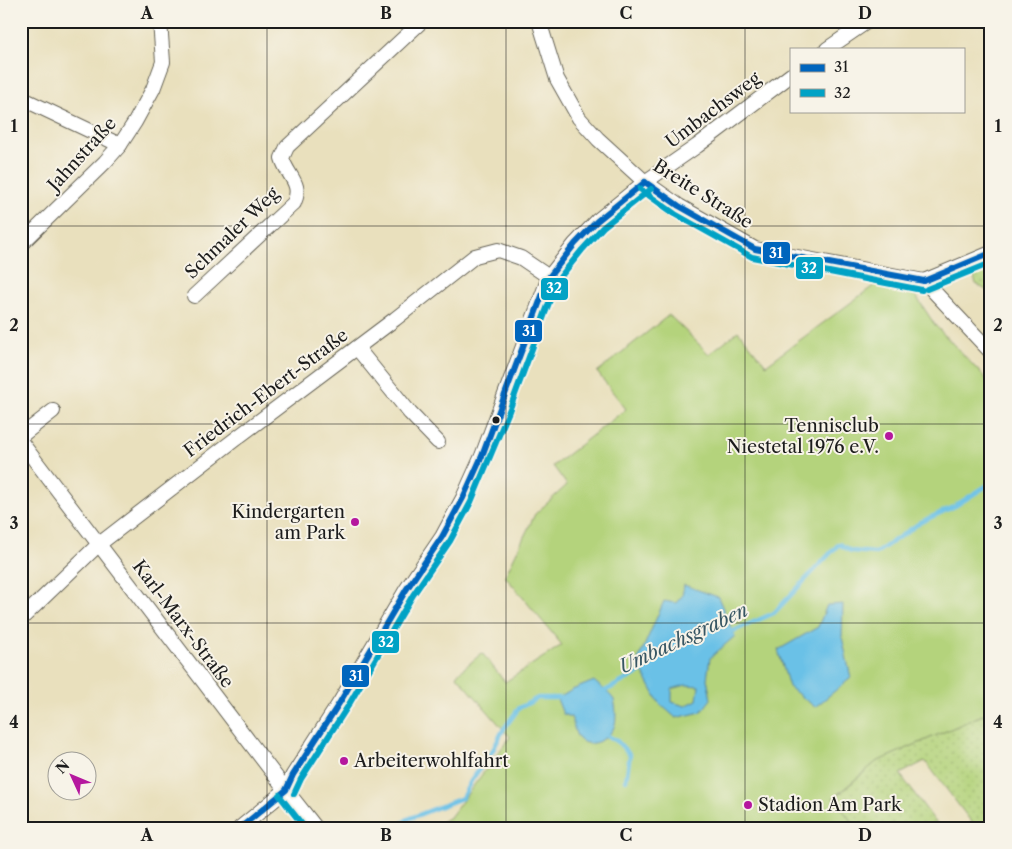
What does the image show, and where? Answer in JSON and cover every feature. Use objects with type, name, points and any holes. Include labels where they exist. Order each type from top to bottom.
[{"type":"street","name":"Jahnstraße","points":[[21,244],[120,145],[135,122],[153,89],[163,62],[160,21]]},
{"type":"street","name":"Schmaler Weg","points":[[194,296],[294,203],[298,194],[297,186],[282,158],[288,147],[422,21]]},
{"type":"street","name":"Breite Straße","points":[[539,21],[557,79],[579,118],[598,139],[645,182],[679,206],[755,249],[924,281]]},
{"type":"street","points":[[828,48],[868,21]]},
{"type":"street","name":"Umbachsweg","points":[[286,790],[293,775],[340,702],[406,590],[442,537],[463,498],[501,408],[549,277],[575,244],[597,221],[645,182],[697,146],[790,76]]},
{"type":"street","points":[[21,98],[120,145]]},
{"type":"street","name":"Friedrich-Ebert-Straße","points":[[21,619],[98,545],[475,256],[498,250],[521,258],[549,277]]},
{"type":"street","points":[[991,253],[924,281],[991,352]]},
{"type":"street","points":[[357,348],[410,412],[438,442]]},
{"type":"street","points":[[21,436],[53,411]]},
{"type":"street","name":"Karl-Marx-Straße","points":[[21,442],[316,828]]},
{"type":"street","points":[[240,828],[286,790]]},
{"type":"green space","points":[[991,259],[991,293],[976,284],[971,267]]},
{"type":"green space","points":[[876,284],[914,293],[935,325],[991,384],[991,711],[876,762],[833,798],[857,828],[432,828],[451,816],[510,737],[456,675],[482,653],[505,682],[562,645],[505,576],[535,514],[567,485],[553,466],[626,409],[597,372],[669,315],[709,354],[738,331],[766,365]]},
{"type":"green space","points":[[991,711],[991,828],[976,828],[925,761],[900,774],[940,828],[857,828],[833,799],[876,762]]},
{"type":"water","points":[[684,585],[718,597],[735,636],[710,658],[707,679],[711,699],[701,712],[676,718],[659,703],[638,660],[664,601],[676,603],[682,596]],"holes":[[[686,685],[699,686],[697,700],[685,706],[672,702],[672,689]]]},
{"type":"water","points":[[843,604],[842,637],[851,678],[815,707],[789,687],[778,650],[818,627],[827,605]]},
{"type":"water","points":[[594,681],[614,700],[616,721],[612,731],[604,739],[589,743],[579,739],[571,717],[563,714],[557,699],[572,690]]},
{"type":"waterway","name":"Umbachsgraben","points":[[729,633],[774,613],[839,544],[851,551],[876,553],[921,522],[955,506],[991,483]]},
{"type":"waterway","name":"Umbachsgraben","points":[[599,692],[605,691],[646,669]]},
{"type":"waterway","name":"Umbachsgraben","points":[[395,828],[408,819],[462,798],[471,781],[493,750],[503,730],[519,708],[538,698],[562,698]]},
{"type":"waterway","points":[[608,736],[617,741],[630,755],[626,780]]},
{"type":"transit line","name":"31","points":[[645,182],[679,206],[755,249],[924,281]]},
{"type":"transit line","name":"31","points":[[240,828],[286,790],[293,775],[340,702],[406,590],[442,537],[463,498],[482,456],[549,277],[575,244],[597,221],[645,182]]},
{"type":"transit line","name":"32","points":[[640,189],[675,214],[752,257],[922,290]]},
{"type":"transit line","name":"32","points":[[294,794],[301,779],[348,706],[413,595],[450,541],[471,502],[509,411],[557,281],[603,227],[651,189]]},
{"type":"transit line","name":"31","points":[[924,281],[991,253]]},
{"type":"transit line","name":"32","points":[[927,289],[991,263]]},
{"type":"transit line","name":"32","points":[[279,795],[305,828]]},
{"type":"place","name":"Tennisclub Niestetal 1976 e.V.","points":[[889,436]]},
{"type":"place","name":"Kindergarten am Park","points":[[355,522]]},
{"type":"place","name":"Arbeiterwohlfahrt","points":[[344,761]]},
{"type":"place","name":"Stadion Am Park","points":[[748,805]]}]
